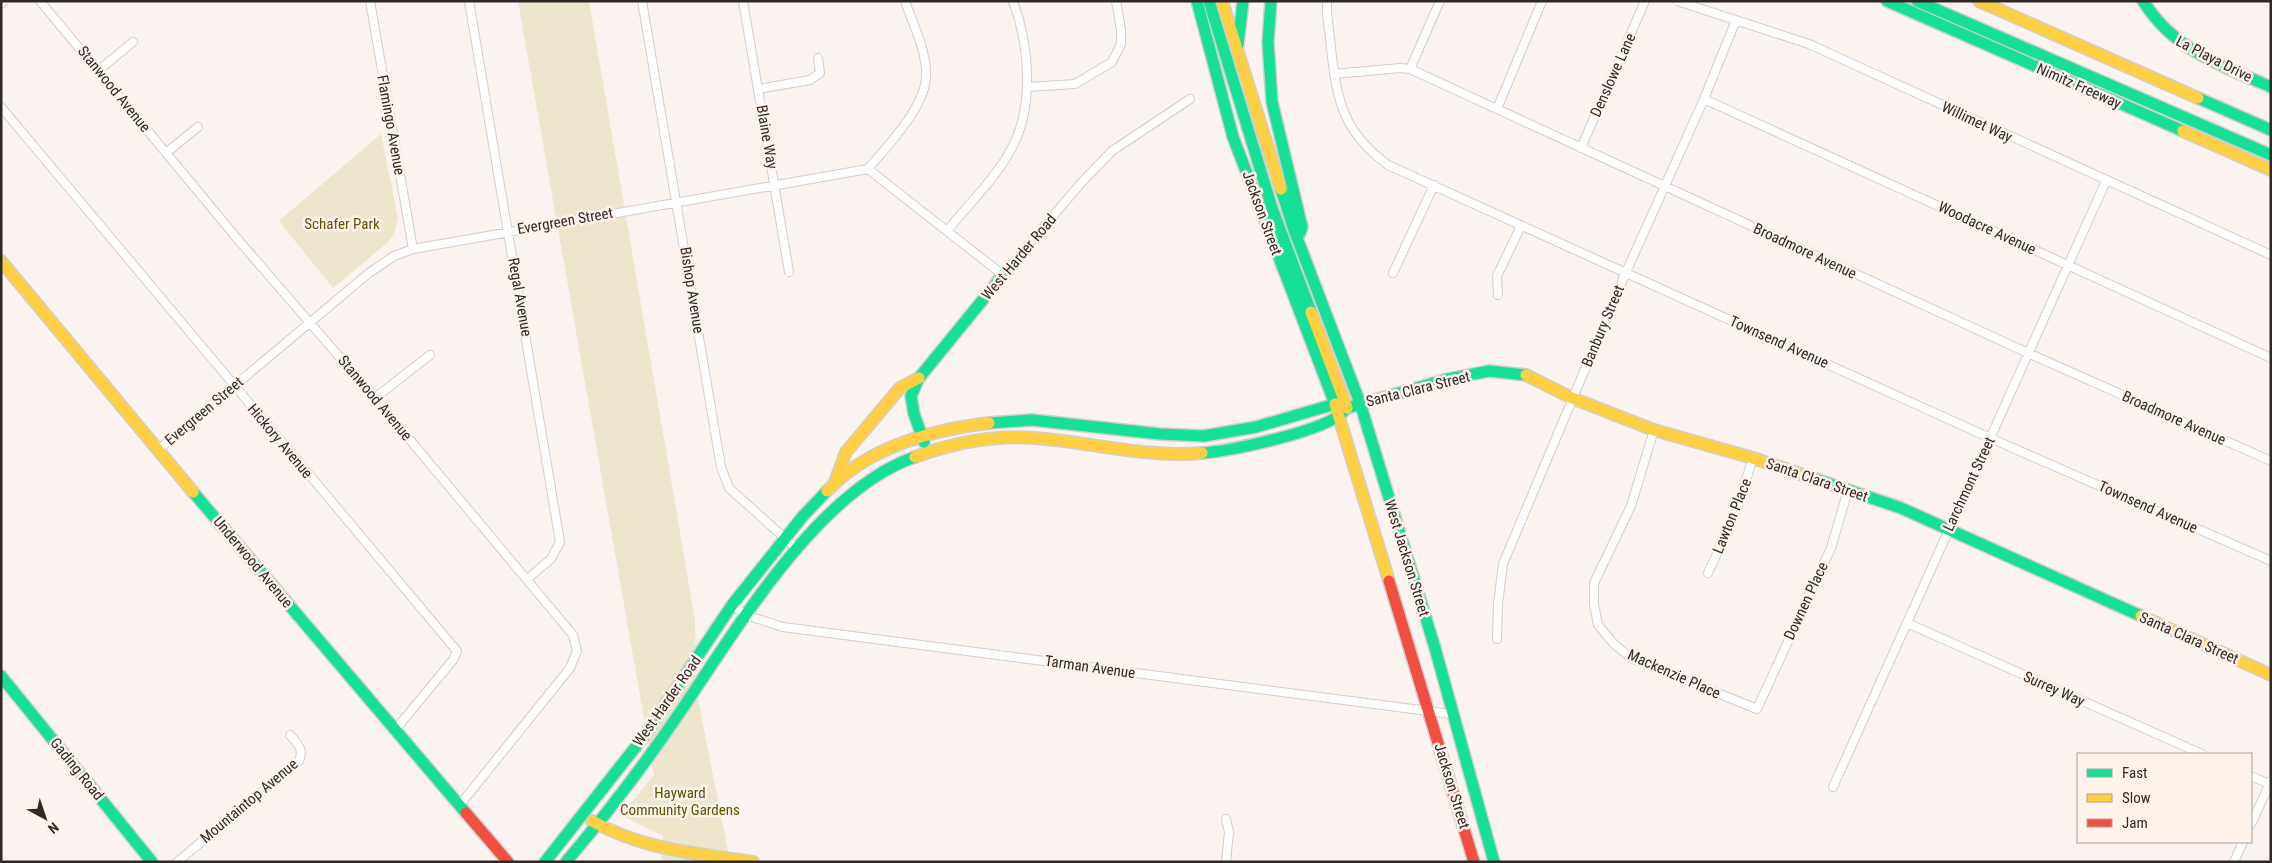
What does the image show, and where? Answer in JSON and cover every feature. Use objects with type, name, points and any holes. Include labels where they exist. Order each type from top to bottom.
[{"type":"main road","points":[[1194,1],[1202,17]]},
{"type":"main road","points":[[1198,1],[1202,17]]},
{"type":"main road","points":[[1209,1],[1272,208],[1347,408]]},
{"type":"main road","name":"Jackson Street","points":[[1222,1],[1238,59],[1294,230],[1360,404]]},
{"type":"main road","points":[[1238,59],[1240,17],[1243,1]]},
{"type":"main road","points":[[1271,1],[1268,42],[1272,102],[1302,228],[1298,238]]},
{"type":"main road","name":"Nimitz Freeway","points":[[1887,1],[2271,170]]},
{"type":"main road","points":[[1917,1],[2271,155]]},
{"type":"main road","points":[[1939,1],[2271,146]]},
{"type":"main road","points":[[1979,1],[2271,130]]},
{"type":"main road","name":"La Playa Drive","points":[[2143,1],[2159,26],[2182,46],[2271,87]]},
{"type":"main road","name":"Jackson Street","points":[[1202,17],[1233,137],[1335,404]]},
{"type":"main road","name":"Underwood Avenue","points":[[1,261],[394,730],[508,862]]},
{"type":"main road","name":"West Harder Road","points":[[928,451],[914,414],[911,396],[919,378],[1003,275]]},
{"type":"main road","name":"Santa Clara Street","points":[[1339,418],[1347,408],[1440,380],[1489,371],[1525,375],[1572,398],[1654,430],[1753,458],[1900,508],[2271,674]]},
{"type":"main road","points":[[835,482],[846,452],[900,388],[919,378]]},
{"type":"main road","points":[[785,538],[835,482],[875,455],[922,436],[963,426],[1032,420],[1160,434],[1204,436],[1256,427],[1335,404]]},
{"type":"main road","name":"Santa Clara Street","points":[[1335,404],[1347,408]]},
{"type":"main road","name":"West Jackson Street","points":[[1335,404],[1430,711]]},
{"type":"main road","name":"West Jackson Street","points":[[1360,404],[1432,639],[1452,714]]},
{"type":"main road","points":[[797,549],[820,520],[853,490],[885,468],[928,451],[964,442],[1006,438],[1047,439],[1160,454],[1214,453],[1243,448],[1339,418]]},
{"type":"main road","name":"West Harder Road","points":[[545,862],[645,735],[732,606],[785,538]]},
{"type":"main road","name":"West Harder Road","points":[[566,862],[646,761],[746,615],[797,549]]},
{"type":"main road","points":[[763,566],[776,576]]},
{"type":"main road","name":"Gading Road","points":[[1,676],[152,862]]},
{"type":"main road","name":"Jackson Street","points":[[1430,711],[1474,862]]},
{"type":"main road","name":"Jackson Street","points":[[1452,714],[1494,862]]},
{"type":"main road","points":[[582,816],[630,841],[655,848],[753,862]]},
{"type":"street","points":[[1,4],[4,1]]},
{"type":"street","name":"Stanwood Avenue","points":[[40,1],[99,70],[166,154],[375,398],[573,635],[577,651],[570,668],[459,806]]},
{"type":"street","name":"Flamingo Avenue","points":[[370,1],[413,248]]},
{"type":"street","name":"Regal Avenue","points":[[469,1],[560,542],[552,558],[527,579]]},
{"type":"street","name":"Bishop Avenue","points":[[642,1],[722,467],[728,488],[797,549]]},
{"type":"street","name":"Blaine Way","points":[[744,1],[789,272]]},
{"type":"street","points":[[905,1],[924,54],[927,73],[924,88],[913,112],[868,169],[1003,275]]},
{"type":"street","points":[[947,231],[1009,154],[1020,133],[1027,87],[1026,53],[1013,1]]},
{"type":"street","points":[[1027,87],[1075,84],[1112,62],[1121,44],[1121,30],[1116,1]]},
{"type":"street","points":[[1327,1],[1334,74]]},
{"type":"street","points":[[1410,70],[1440,1]]},
{"type":"street","points":[[1497,109],[1542,1]]},
{"type":"street","name":"Denslowe Lane","points":[[1581,148],[1646,1]]},
{"type":"street","name":"Willimet Way","points":[[1678,1],[1809,44],[2271,255]]},
{"type":"street","name":"Banbury Street","points":[[1497,639],[1498,604],[1503,564],[1625,272],[1704,99],[1736,20]]},
{"type":"street","points":[[99,70],[133,42]]},
{"type":"street","points":[[758,89],[810,80],[820,73],[818,58]]},
{"type":"street","name":"Broadmore Avenue","points":[[1334,74],[1400,68],[1410,70],[2028,353],[2271,461]]},
{"type":"street","name":"Townsend Avenue","points":[[1334,74],[1342,108],[1354,133],[1368,150],[1388,165],[1990,438],[2271,561]]},
{"type":"street","name":"West Harder Road","points":[[1003,275],[1081,182],[1112,151],[1190,99]]},
{"type":"street","name":"Woodacre Avenue","points":[[1704,99],[2271,358]]},
{"type":"street","name":"Hickory Avenue","points":[[1,107],[457,651],[453,660],[394,730]]},
{"type":"street","points":[[166,154],[198,127]]},
{"type":"street","name":"Evergreen Street","points":[[159,449],[374,268],[394,256],[413,248],[868,169]]},
{"type":"street","name":"Larchmont Street","points":[[1833,787],[2106,181]]},
{"type":"street","points":[[1393,273],[1434,186]]},
{"type":"street","points":[[1498,295],[1497,276],[1521,226]]},
{"type":"street","points":[[375,398],[430,355]]},
{"type":"street","name":"Mackenzie Place","points":[[1654,430],[1631,506],[1594,584],[1594,604],[1598,625],[1614,644],[1631,658],[1757,709]]},
{"type":"street","name":"Lawton Place","points":[[1708,573],[1734,517],[1753,458]]},
{"type":"street","name":"Downen Place","points":[[1757,709],[1831,548],[1848,490]]},
{"type":"street","name":"Tarman Avenue","points":[[732,606],[746,615],[783,627],[1452,714]]},
{"type":"street","name":"Surrey Way","points":[[1907,623],[2200,753]]},
{"type":"street","name":"Mountaintop Avenue","points":[[177,862],[299,761],[302,755],[301,748],[290,735]]},
{"type":"street","points":[[2252,776],[2270,783],[2252,822]]},
{"type":"street","points":[[1226,819],[1228,832],[1226,862]]},
{"type":"street","points":[[2234,862],[2243,843]]},
{"type":"green space","name":"Hayward Community Gardens","points":[[518,1],[589,1],[695,620],[696,687],[730,862],[661,862],[663,836],[621,815],[654,775]]},
{"type":"green space","name":"Schafer Park","points":[[381,134],[398,218],[394,234],[387,243],[333,288],[279,221]]},
{"type":"traffic: fast","points":[[1197,1],[1233,137],[1335,404]]},
{"type":"traffic: fast","points":[[1209,1],[1272,208],[1311,312]]},
{"type":"traffic: fast","points":[[1238,45],[1243,1]]},
{"type":"traffic: fast","points":[[1271,1],[1268,42],[1272,102],[1302,227],[1300,233]]},
{"type":"traffic: fast","points":[[1887,1],[2183,131]]},
{"type":"traffic: fast","points":[[1917,1],[2271,155]]},
{"type":"traffic: fast","points":[[2143,1],[2155,18],[2184,44],[2216,63],[2271,87]]},
{"type":"traffic: fast","points":[[2198,98],[2271,130]]},
{"type":"traffic: fast","points":[[1281,189],[1294,230],[1360,403]]},
{"type":"traffic: fast","points":[[924,442],[914,414],[911,396],[919,378],[1003,275]]},
{"type":"traffic: fast","points":[[989,423],[1032,420],[1160,434],[1204,436],[1256,427],[1335,404],[1347,408],[1448,379],[1489,371],[1526,375]]},
{"type":"traffic: fast","points":[[1360,403],[1435,648],[1494,862]]},
{"type":"traffic: fast","points":[[1202,453],[1255,444],[1299,433],[1319,426],[1344,411]]},
{"type":"traffic: fast","points":[[566,862],[637,773],[751,607],[811,532],[844,500],[879,475],[915,457]]},
{"type":"traffic: fast","points":[[1806,476],[1901,508],[2141,616]]},
{"type":"traffic: fast","points":[[545,862],[645,735],[732,605],[803,516],[827,491]]},
{"type":"traffic: fast","points":[[193,492],[466,813]]},
{"type":"traffic: fast","points":[[1,676],[152,862]]},
{"type":"traffic: slow","points":[[1222,1],[1281,189]]},
{"type":"traffic: slow","points":[[1979,1],[2198,98]]},
{"type":"traffic: slow","points":[[2183,131],[2271,170]]},
{"type":"traffic: slow","points":[[1,261],[193,492]]},
{"type":"traffic: slow","points":[[1311,312],[1347,408]]},
{"type":"traffic: slow","points":[[1526,375],[1572,398],[1654,430],[1753,458],[1806,476]]},
{"type":"traffic: slow","points":[[835,482],[846,452],[900,388],[919,378]]},
{"type":"traffic: slow","points":[[1335,404],[1389,581]]},
{"type":"traffic: slow","points":[[827,491],[861,463],[902,443],[945,430],[989,423]]},
{"type":"traffic: slow","points":[[915,457],[974,441],[1020,437],[1056,440],[1139,452],[1202,453]]},
{"type":"traffic: slow","points":[[2141,616],[2271,675]]},
{"type":"traffic: slow","points":[[592,821],[611,831],[650,844],[690,853],[753,862]]},
{"type":"traffic: jam","points":[[1389,581],[1474,862]]},
{"type":"traffic: jam","points":[[466,813],[508,862]]}]
